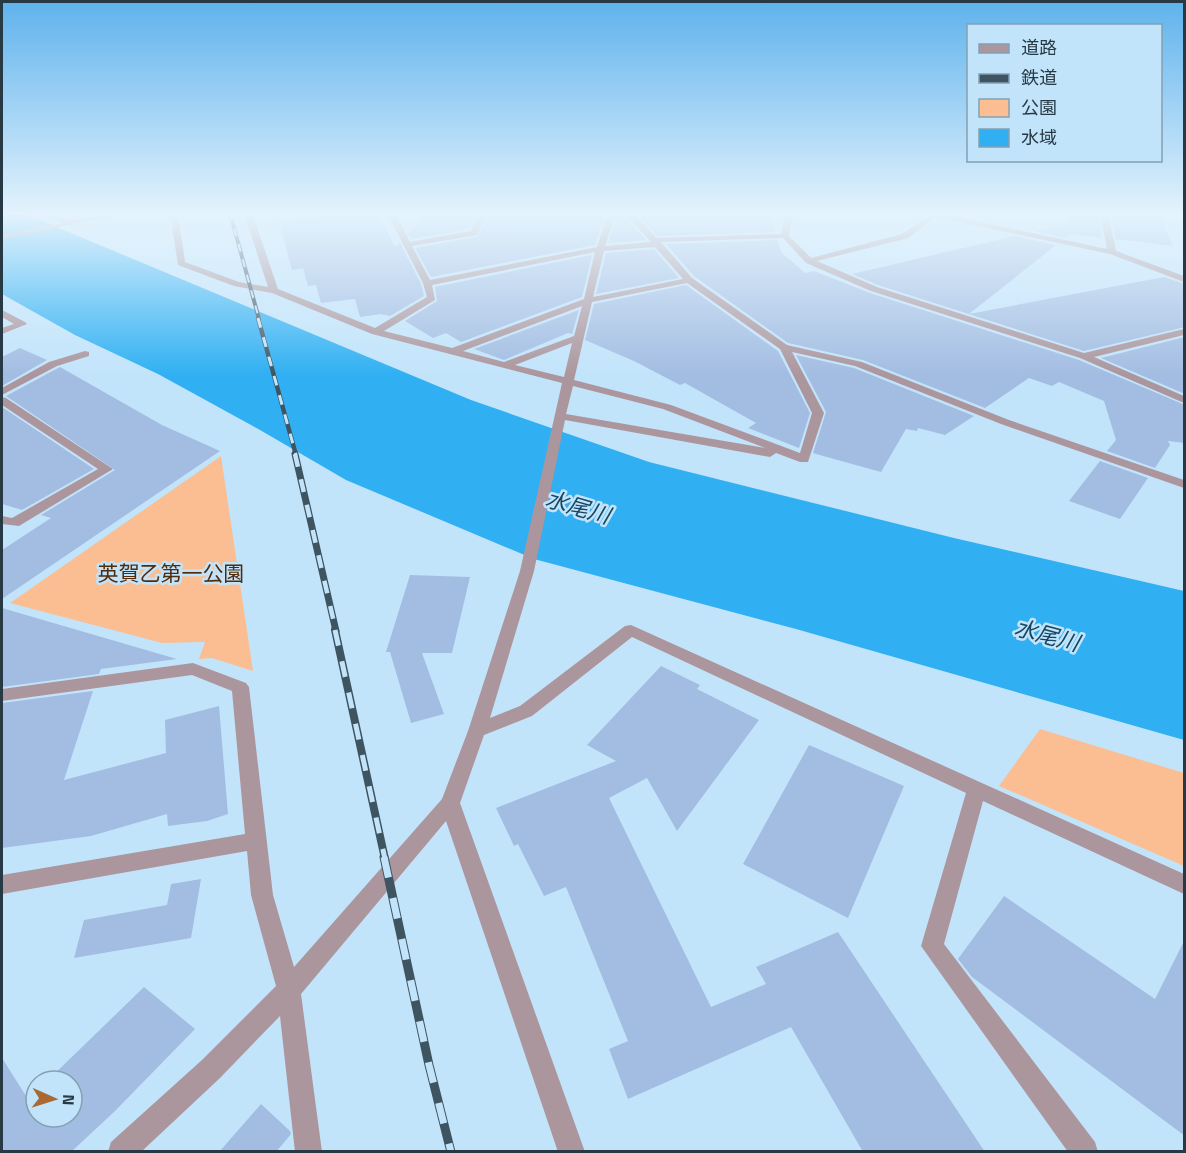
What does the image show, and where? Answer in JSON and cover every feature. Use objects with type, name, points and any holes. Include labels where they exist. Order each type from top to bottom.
[{"type":"street","points":[[191,267],[237,284],[274,291],[376,332],[667,407],[804,459]]},
{"type":"street","points":[[266,267],[274,291]]},
{"type":"street","points":[[376,332],[432,298],[418,267]]},
{"type":"street","points":[[427,283],[506,267]]},
{"type":"street","points":[[121,1152],[211,1069],[289,990],[450,803],[477,731],[527,571],[560,416],[597,267]]},
{"type":"street","points":[[678,267],[689,280],[783,346],[858,364],[1005,422],[1185,484]]},
{"type":"street","points":[[822,267],[874,289],[1084,356],[1185,400]]},
{"type":"street","points":[[1152,267],[1185,279]]},
{"type":"street","points":[[454,351],[590,300],[689,280]]},
{"type":"street","points":[[2,314],[22,324],[2,331]]},
{"type":"street","points":[[1084,356],[1185,332]]},
{"type":"street","points":[[507,364],[580,337]]},
{"type":"street","points":[[783,346],[818,413],[804,459]]},
{"type":"street","points":[[2,392],[54,364],[84,354]]},
{"type":"street","points":[[2,400],[107,469],[14,523],[2,520]]},
{"type":"street","points":[[560,416],[804,459]]},
{"type":"street","points":[[477,731],[526,711],[631,630],[1185,884]]},
{"type":"street","points":[[2,695],[193,669],[240,687],[262,895],[289,990],[309,1152]]},
{"type":"street","points":[[977,789],[932,946],[1084,1152]]},
{"type":"street","points":[[450,803],[572,1152]]},
{"type":"street","points":[[2,884],[255,841]]},
{"type":"green space","name":"英賀乙第一公園","points":[[221,456],[253,671],[212,658],[199,659],[205,642],[162,643],[10,603]]},
{"type":"green space","points":[[1040,729],[1184,773],[1184,866],[999,786]]},
{"type":"water","name":"水尾川","points":[[2,267],[152,267],[471,400],[649,462],[954,538],[1184,591],[1184,740],[796,629],[534,559],[346,480],[158,374],[75,335],[2,294]]},
{"type":"building","points":[[291,267],[412,267],[424,296],[390,316],[381,314],[360,317],[355,299],[321,303],[316,285],[308,286],[303,268],[292,270]]},
{"type":"building","points":[[425,267],[483,267],[431,277]]},
{"type":"building","points":[[534,267],[589,267],[582,297],[461,342],[446,333],[433,338],[405,321],[437,301],[435,287]]},
{"type":"building","points":[[603,267],[669,267],[679,278],[596,294]]},
{"type":"building","points":[[686,267],[798,267],[805,273],[814,271],[870,293],[1079,360],[1185,405],[1185,443],[1168,441],[1170,445],[1155,468],[1107,451],[1116,440],[1104,401],[1059,382],[1052,386],[1029,378],[985,408],[863,360],[788,343],[694,276]]},
{"type":"building","points":[[883,267],[1029,267],[969,314],[1164,277],[1185,284],[1185,327],[1084,351],[878,285],[852,274]]},
{"type":"building","points":[[686,285],[778,351],[810,413],[799,448],[748,428],[756,423],[685,383],[680,385],[634,361],[585,340],[594,304]]},
{"type":"building","points":[[579,310],[572,334],[568,333],[504,360],[474,349]]},
{"type":"building","points":[[1185,337],[1185,394],[1101,358]]},
{"type":"building","points":[[20,348],[47,360],[2,386],[2,357]]},
{"type":"building","points":[[796,355],[854,368],[974,416],[945,435],[918,428],[917,431],[906,429],[881,472],[813,453],[826,412]]},
{"type":"building","points":[[60,367],[162,425],[220,451],[2,599],[2,550],[51,518],[41,515],[115,470],[6,396]]},
{"type":"building","points":[[2,407],[94,469],[22,510],[2,504]]},
{"type":"building","points":[[1100,461],[1148,478],[1120,519],[1069,501]]},
{"type":"building","points":[[410,575],[470,577],[452,653],[422,653],[444,714],[411,723],[390,652],[386,652]]},
{"type":"building","points":[[2,608],[177,659],[101,669],[99,674],[2,687]]},
{"type":"building","points":[[661,666],[700,685],[697,689],[759,720],[677,831],[647,778],[609,798],[711,1007],[766,984],[756,967],[838,932],[985,1152],[863,1152],[791,1027],[628,1099],[609,1049],[628,1041],[566,887],[544,896],[518,844],[514,846],[496,808],[616,761],[587,745]]},
{"type":"building","points":[[93,691],[64,780],[166,753],[165,720],[219,706],[228,814],[207,821],[168,826],[167,814],[91,836],[2,848],[2,703]]},
{"type":"building","points":[[809,745],[904,786],[848,918],[743,864]]},
{"type":"building","points":[[201,879],[191,938],[74,958],[84,920],[167,905],[171,884]]},
{"type":"building","points":[[1004,896],[1155,999],[1185,939],[1185,1136],[972,977],[958,959]]},
{"type":"building","points":[[144,987],[195,1029],[114,1112],[71,1152],[2,1152],[2,1058],[24,1093],[24,1129],[84,1129],[84,1069],[59,1069]]},
{"type":"building","points":[[261,1104],[291,1134],[276,1152],[219,1152]]},
{"type":"railway","points":[[245,267],[259,319]]},
{"type":"railway","points":[[258,318],[296,455]]},
{"type":"railway","points":[[295,454],[336,631]]},
{"type":"railway","points":[[335,630],[385,859]]},
{"type":"railway","points":[[384,857],[429,1065],[451,1152]]}]
